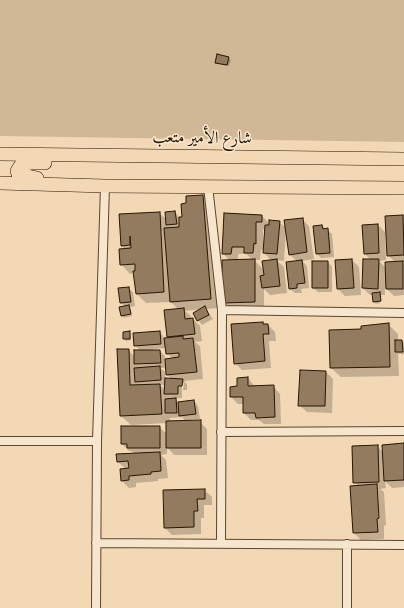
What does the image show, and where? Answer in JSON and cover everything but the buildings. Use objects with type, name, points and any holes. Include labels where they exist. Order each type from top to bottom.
[{"type":"main road","name":"شارع الأمير متعب","points":[[0,154],[404,159]]},
{"type":"main road","points":[[105,186],[26,176],[18,174],[17,171],[20,166],[30,163],[194,157]]},
{"type":"main road","points":[[0,184],[404,188]]},
{"type":"street","points":[[96,608],[97,441],[105,186]]},
{"type":"street","points":[[208,186],[222,310],[221,544]]},
{"type":"street","points":[[222,310],[404,313]]},
{"type":"street","points":[[221,432],[404,430]]},
{"type":"street","points":[[0,441],[97,441]]},
{"type":"street","points":[[96,543],[404,545]]},
{"type":"street","points":[[347,544],[347,608]]},
{"type":"shaded area","points":[[0,0],[404,0],[404,142],[0,136]]}]
